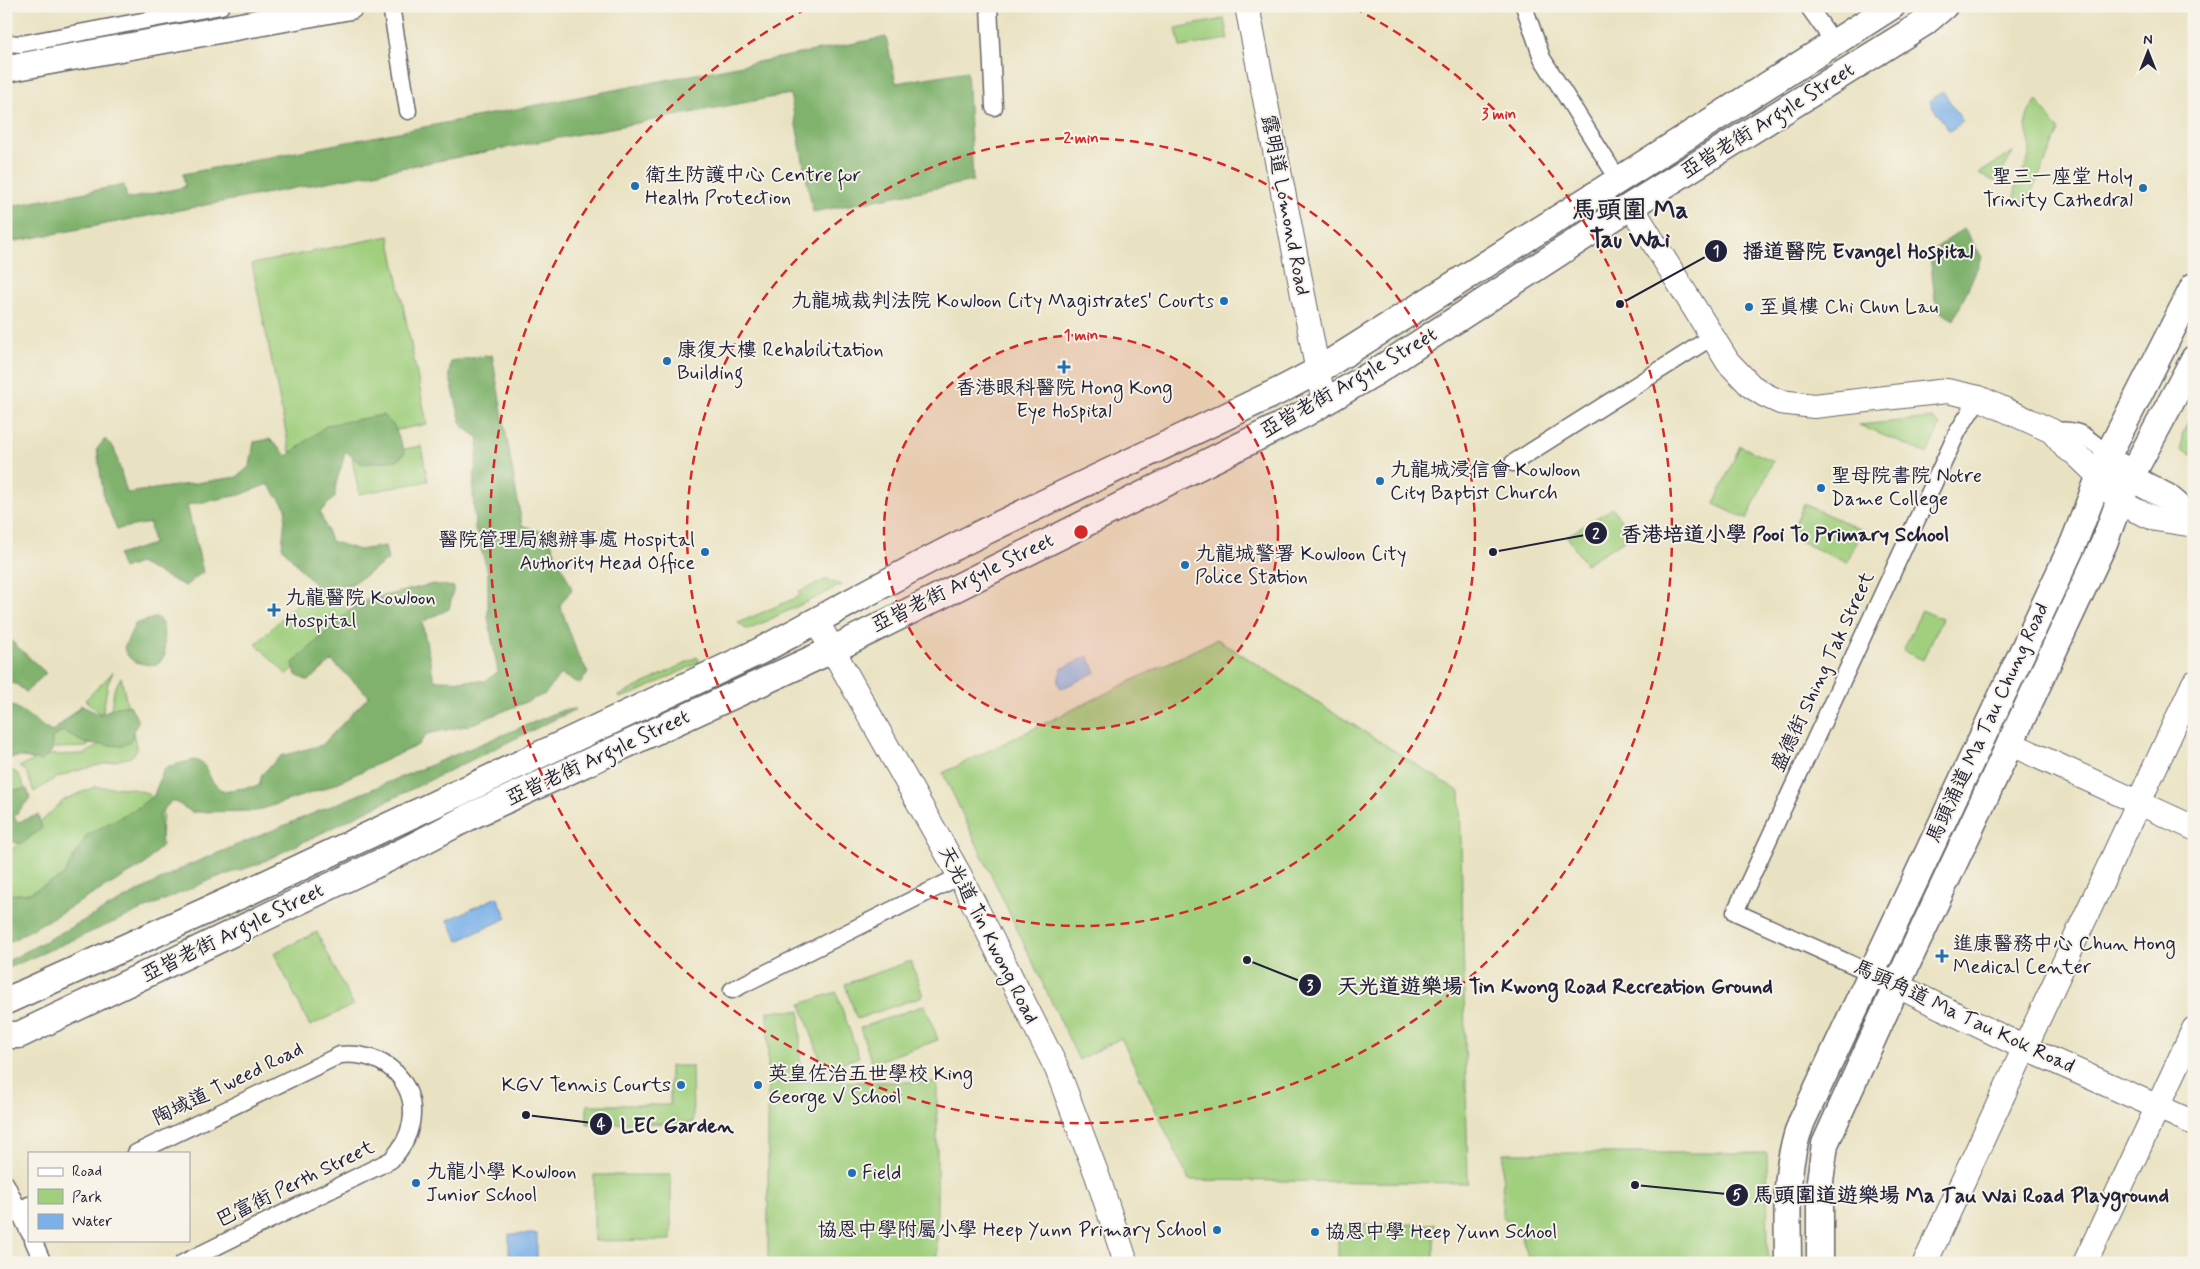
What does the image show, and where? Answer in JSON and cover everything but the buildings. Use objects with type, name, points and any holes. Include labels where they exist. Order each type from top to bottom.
[{"type":"main road","points":[[6,69],[350,6]]},
{"type":"main road","name":"亞皆老街 Argyle Street","points":[[7,1000],[248,892],[817,622],[872,590],[985,532],[1317,371],[1835,44],[1892,6]]},
{"type":"main road","points":[[1924,23],[1944,6]]},
{"type":"main road","name":"亞皆老街 Argyle Street","points":[[10,1038],[408,849],[471,816],[832,650],[1324,403],[1374,373],[1631,206],[1924,23]]},
{"type":"main road","name":"馬頭涌道 Ma Tau Chung Road","points":[[1788,1263],[1789,1163],[1802,1121],[2074,542],[2104,466],[2194,286]]},
{"type":"main road","name":"馬頭涌道 Ma Tau Chung Road","points":[[1820,1263],[1820,1181],[1825,1144],[1897,985],[2104,543],[2131,478],[2194,359]]},
{"type":"main road","points":[[2104,466],[2167,497],[2194,520]]},
{"type":"street","points":[[6,43],[21,44],[221,6]]},
{"type":"street","points":[[391,6],[408,111]]},
{"type":"street","points":[[989,6],[994,107]]},
{"type":"street","name":"露明道 Lomond Road","points":[[1247,6],[1324,403]]},
{"type":"street","points":[[1524,6],[1542,58],[1618,180]]},
{"type":"street","points":[[1808,6],[1835,44]]},
{"type":"street","name":"亞皆老街 Argyle Street","points":[[1924,23],[1958,6]]},
{"type":"street","points":[[1631,206],[1712,337],[1738,375],[1751,386],[1780,402],[1814,406],[1947,391],[1979,398],[2052,431],[2066,448],[2104,466],[2120,502],[2156,519],[2194,525]]},
{"type":"street","points":[[1514,463],[1712,337]]},
{"type":"street","name":"盛德街 Shing Tak Street","points":[[1735,912],[1958,431],[1979,398]]},
{"type":"street","name":"天光道 Tin Kwong Road","points":[[817,622],[960,876],[1057,1069],[1097,1175],[1126,1263]]},
{"type":"street","points":[[1925,1263],[2194,683]]},
{"type":"street","points":[[2011,744],[2194,828]]},
{"type":"street","points":[[732,990],[960,876]]},
{"type":"street","name":"馬頭角道 Ma Tau Kok Road","points":[[1735,912],[1897,985],[2025,1048],[2194,1122]]},
{"type":"street","points":[[2085,1263],[2194,1029]]},
{"type":"street","name":"陶域道 Tweed Road","points":[[138,1152],[340,1055]]},
{"type":"street","name":"巴富街 Perth Street","points":[[182,1263],[380,1168],[401,1150],[408,1137],[413,1108],[410,1094],[403,1081],[382,1062],[368,1056],[340,1055]]},
{"type":"street","points":[[6,1184],[28,1230]]},
{"type":"street","points":[[34,1242],[43,1263]]},
{"type":"green space","points":[[1224,19],[1228,39],[1180,47],[1176,28]]},
{"type":"green space","points":[[886,37],[896,83],[967,71],[973,181],[813,212],[790,94],[6,243],[6,207],[124,185],[127,199],[185,187],[183,174]]},
{"type":"green space","points":[[2037,100],[2059,131],[2025,207],[2016,200],[2015,189],[2029,156],[2030,142],[2026,124],[2030,110]]},
{"type":"green space","points":[[2013,152],[1998,180],[1992,180],[1978,174]]},
{"type":"green space","points":[[1964,229],[1982,257],[1954,320],[1942,313],[1935,300],[1930,256],[1934,249]]},
{"type":"green space","points":[[389,236],[427,424],[290,452],[252,264]]},
{"type":"green space","points":[[492,355],[522,525],[547,534],[572,589],[560,605],[577,653],[588,672],[580,684],[560,674],[545,694],[470,725],[427,734],[418,745],[326,788],[256,811],[192,812],[172,800],[159,815],[162,845],[144,865],[6,944],[6,895],[29,893],[63,876],[87,835],[139,807],[154,795],[164,769],[194,760],[203,763],[212,781],[222,791],[259,786],[262,774],[281,756],[322,745],[369,696],[332,661],[308,681],[296,675],[293,663],[359,602],[433,584],[454,587],[449,609],[422,622],[434,680],[485,681],[498,672],[488,617],[488,572],[475,529],[473,489],[479,438],[462,426],[449,374],[451,361]]},
{"type":"green space","points":[[2194,409],[2194,456],[2181,450],[2182,435]]},
{"type":"green space","points":[[383,415],[394,426],[405,453],[398,460],[362,464],[345,451],[336,485],[335,497],[320,512],[331,541],[359,550],[385,546],[388,560],[352,584],[317,588],[282,547],[286,508],[268,484],[240,495],[187,505],[203,572],[185,586],[139,563],[123,569],[118,555],[153,544],[150,523],[117,529],[104,499],[97,449],[105,439],[114,448],[127,493],[237,477],[250,466],[254,442],[270,439],[287,456],[327,425]]},
{"type":"green space","points":[[1933,418],[1940,425],[1927,454],[1859,425]]},
{"type":"green space","points":[[421,446],[428,481],[359,494],[352,459]]},
{"type":"green space","points":[[1740,446],[1773,461],[1747,519],[1714,504]]},
{"type":"green space","points":[[1804,504],[1862,530],[1847,563],[1789,536]]},
{"type":"green space","points":[[1613,508],[1631,536],[1585,564],[1567,536]]},
{"type":"green space","points":[[828,579],[831,582],[842,585],[752,628],[746,629],[738,623],[800,596],[799,591]]},
{"type":"green space","points":[[319,581],[350,612],[287,675],[256,644]]},
{"type":"green space","points":[[1922,610],[1942,619],[1923,660],[1903,651]]},
{"type":"green space","points":[[157,617],[163,625],[165,655],[157,665],[132,660],[124,648],[135,624]]},
{"type":"green space","points":[[6,636],[46,673],[26,692],[16,684],[8,683],[6,685],[6,666],[10,662],[6,659]]},
{"type":"green space","points":[[1217,639],[1460,792],[1468,1183],[1189,1180],[1121,1038],[1079,1060],[943,773]]},
{"type":"green space","points":[[697,657],[700,662],[636,693],[620,698],[619,696]]},
{"type":"green space","points":[[113,672],[108,683],[102,715],[85,700]]},
{"type":"green space","points":[[121,677],[137,750],[131,757],[56,778],[34,792],[26,771],[19,767],[46,755],[85,754],[102,743],[107,736],[114,690]]},
{"type":"green space","points":[[6,703],[52,732],[82,706],[99,714],[117,707],[130,705],[138,721],[130,742],[121,746],[84,743],[64,731],[52,738],[52,751],[41,761],[14,757],[6,761]]},
{"type":"green space","points":[[81,705],[101,721],[98,734],[87,747],[54,748],[45,741]]},
{"type":"green space","points":[[576,709],[256,865],[215,878],[6,969],[6,962],[184,867],[563,710]]},
{"type":"green space","points":[[6,766],[19,775],[29,799],[6,819]]},
{"type":"green space","points":[[94,787],[130,788],[147,793],[163,814],[161,836],[149,853],[6,938],[6,855],[64,800]]},
{"type":"green space","points":[[27,789],[30,798],[14,817],[18,822],[38,815],[42,828],[23,843],[6,842],[6,795],[15,790]]},
{"type":"green space","points":[[317,932],[353,1005],[310,1026],[274,953]]},
{"type":"green space","points":[[911,961],[923,996],[857,1019],[845,984]]},
{"type":"green space","points":[[836,992],[859,1057],[824,1070],[801,1004]]},
{"type":"green space","points":[[925,1005],[938,1040],[872,1063],[860,1028]]},
{"type":"green space","points":[[768,1011],[800,1011],[800,1080],[768,1080]]},
{"type":"green space","name":"KGV Tennis Courts","points":[[670,1066],[692,1066],[693,1123],[587,1124],[587,1105],[670,1105]]},
{"type":"green space","name":"Field","points":[[768,1082],[937,1082],[937,1263],[768,1263]]},
{"type":"green space","points":[[1503,1153],[1767,1153],[1768,1263],[1530,1263],[1520,1232],[1502,1216]]},
{"type":"green space","points":[[594,1175],[671,1175],[671,1240],[594,1241]]},
{"type":"green space","points":[[1434,1224],[1434,1263],[1338,1263],[1338,1225]]},
{"type":"water","points":[[1943,91],[1963,122],[1949,131],[1929,101]]},
{"type":"water","points":[[1088,656],[1096,672],[1061,689],[1058,682],[1061,669]]},
{"type":"water","points":[[497,897],[507,918],[458,941],[448,920]]},
{"type":"water","points":[[509,1234],[537,1234],[537,1263],[509,1263]]},
{"type":"place","name":"衛生防護中心 Centre for Health Protection","points":[[635,186]]},
{"type":"place","name":"聖三一座堂 Holy Trinity Cathedral","points":[[2143,188]]},
{"type":"place","name":"九龍城裁判法院 Kowloon City Magistrates' Courts","points":[[1224,301]]},
{"type":"place","name":"播道醫院 Evangel Hospital","points":[[1620,304]]},
{"type":"place","name":"至真樓 Chi Chun Lau","points":[[1749,307]]},
{"type":"place","name":"康復大樓 Rehabilitation Building","points":[[667,361]]},
{"type":"place","name":"香港眼科醫院 Hong Kong Eye Hospital","points":[[1064,367]]},
{"type":"place","name":"九龍城浸信會 Kowloon City Baptist Church","points":[[1380,481]]},
{"type":"place","name":"聖母院書院 Notre Dame College","points":[[1821,488]]},
{"type":"place","name":"醫院管理局總辦事處 Hospital Authority Head Office","points":[[705,552]]},
{"type":"place","name":"香港培道小學 Pooi To Primary School","points":[[1493,552]]},
{"type":"place","name":"九龍城警署 Kowloon City Police Station","points":[[1185,565]]},
{"type":"place","name":"九龍醫院 Kowloon Hospital","points":[[274,610]]},
{"type":"place","name":"進康醫務中心 Chun Hong Medical Center","points":[[1942,956]]},
{"type":"place","name":"天光道遊樂場 Tin Kwong Road Recreation Ground","points":[[1247,960]]},
{"type":"place","name":"KGV Tennis Courts","points":[[681,1085]]},
{"type":"place","name":"英皇佐治五世學校 King George V School","points":[[758,1085]]},
{"type":"place","name":"LEC Garden","points":[[526,1115]]},
{"type":"place","name":"Field","points":[[852,1173]]},
{"type":"place","name":"九龍小學 Kowloon Junior School","points":[[416,1183]]},
{"type":"place","name":"馬頭圍道遊樂場 Ma Tau Wai Road Playground","points":[[1635,1185]]},
{"type":"place","name":"協恩中學附屬小學 Heep Yunn Primary School","points":[[1217,1230]]},
{"type":"place","name":"協恩中學 Heep Yunn School","points":[[1315,1232]]},
{"type":"district","name":"馬頭圍 Ma Tau Wai","points":[[1630,226]]}]
